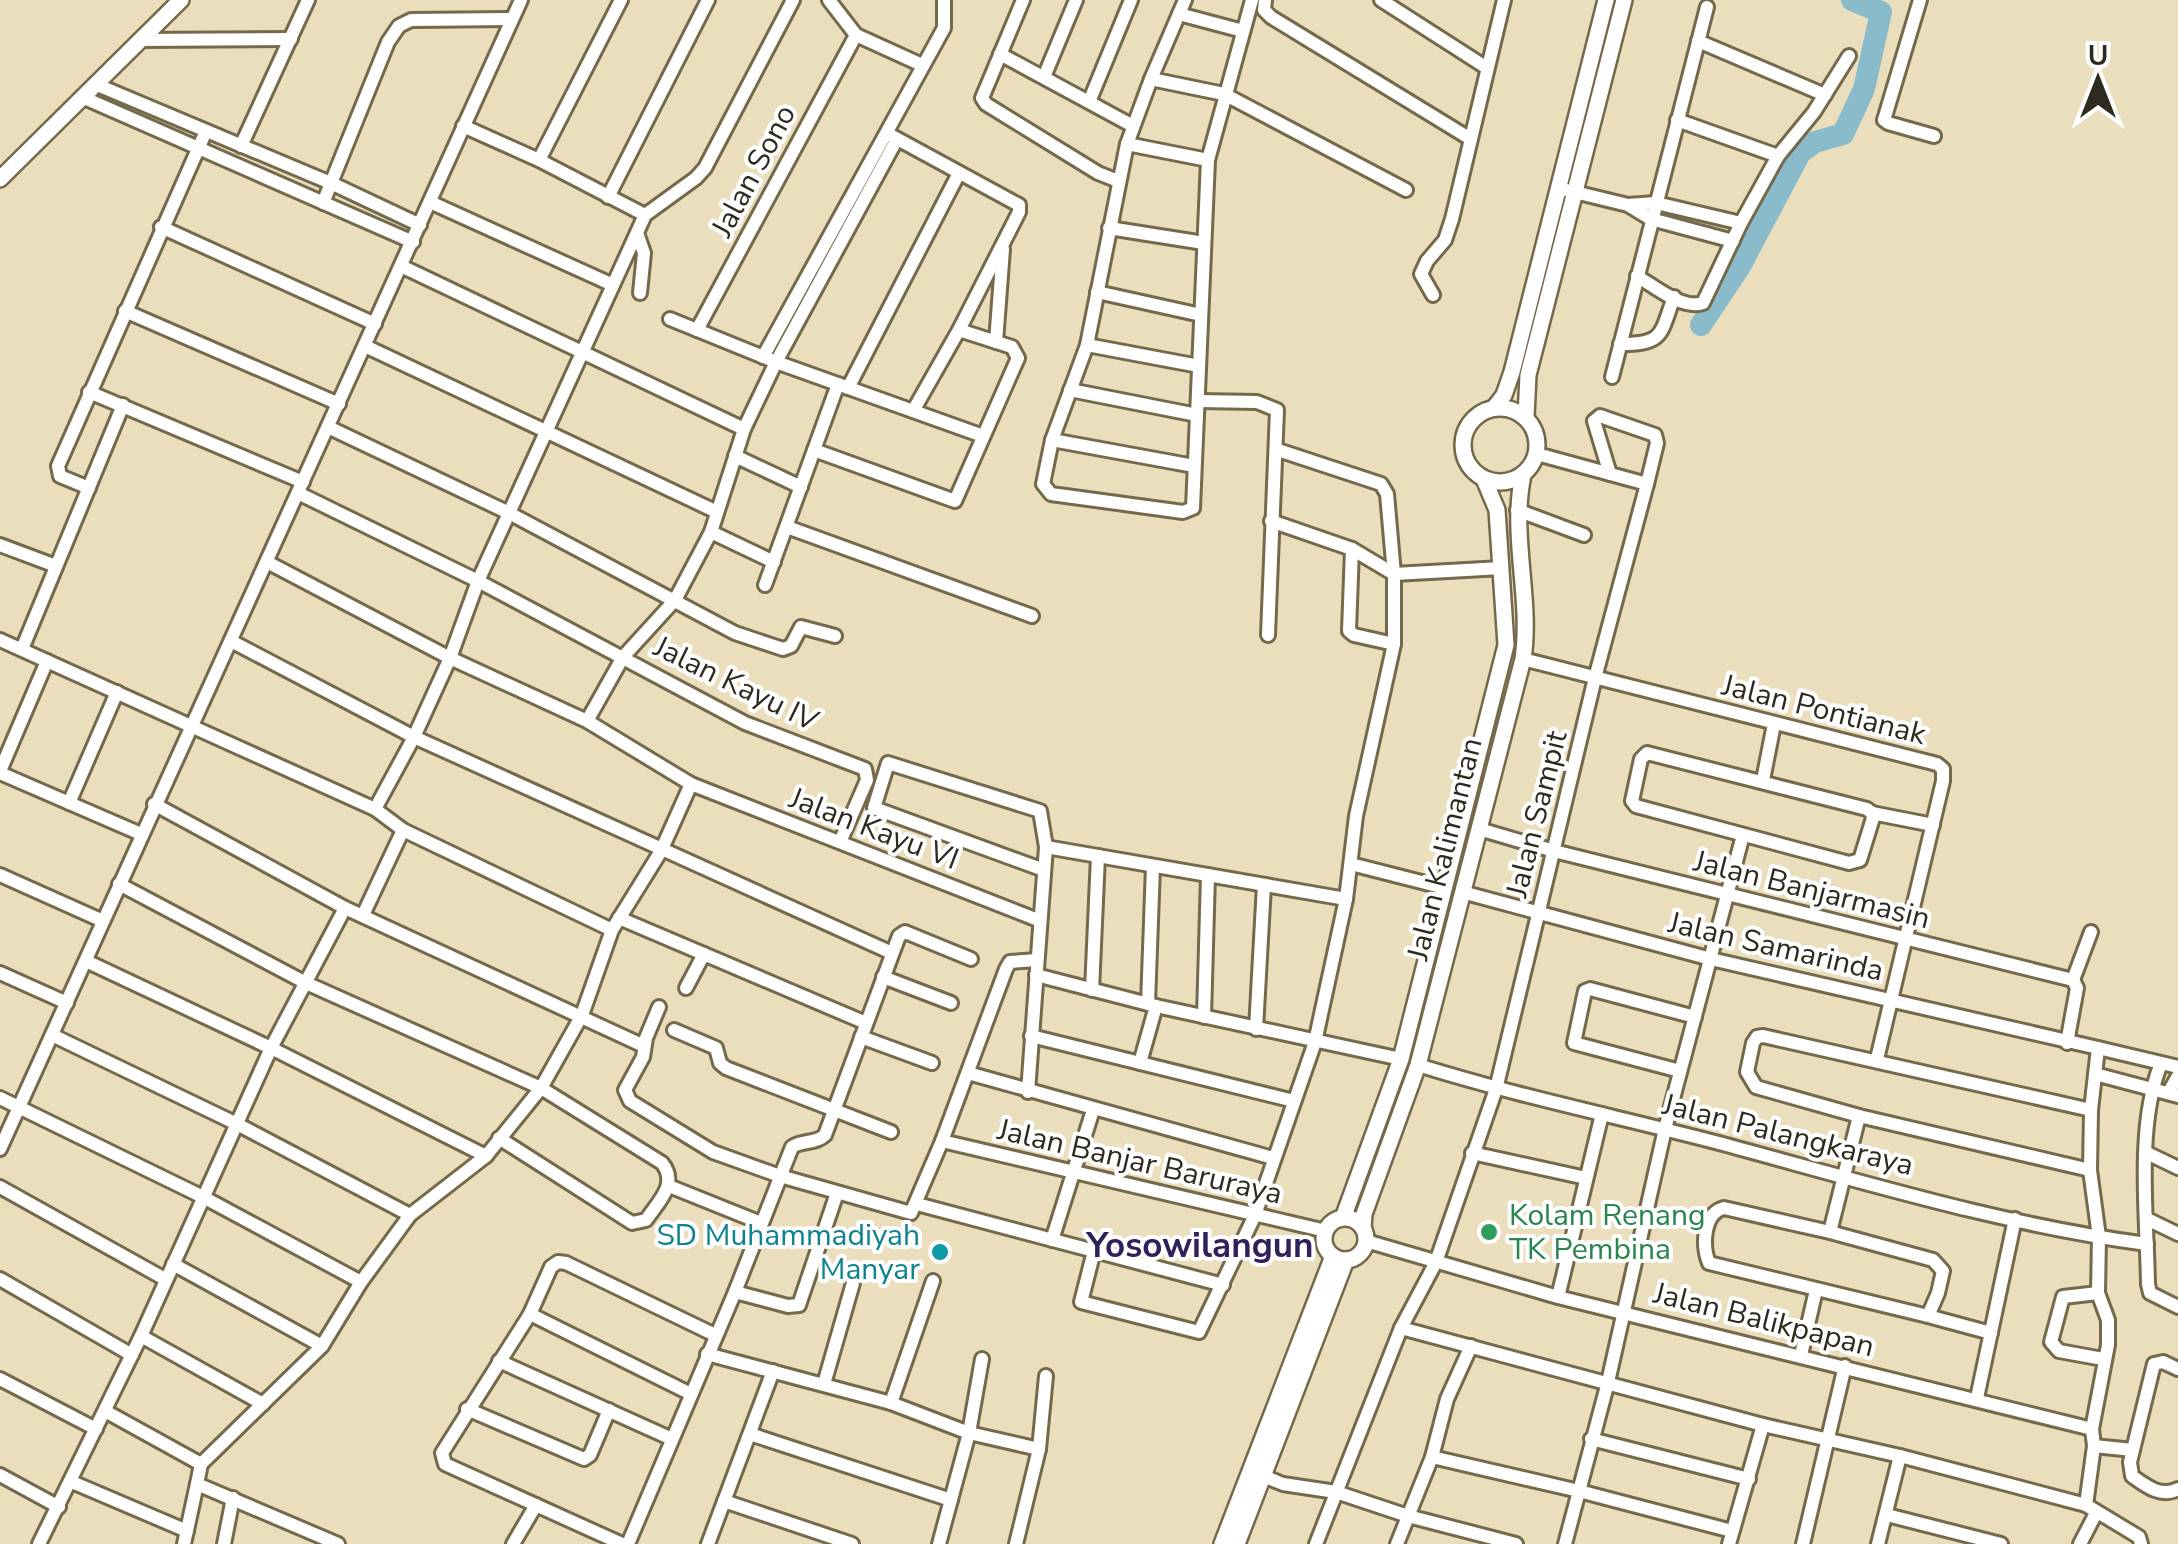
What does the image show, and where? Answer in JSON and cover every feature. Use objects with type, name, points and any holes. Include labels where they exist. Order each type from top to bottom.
[{"type":"main road","points":[[0,179],[181,0]]},
{"type":"main road","points":[[1526,418],[1526,388],[1606,0]]},
{"type":"main road","points":[[1494,408],[1516,411],[1526,418],[1538,441],[1537,454],[1523,475],[1511,481],[1484,479],[1467,462],[1463,440],[1473,419],[1494,408],[1504,395],[1624,0]]},
{"type":"main road","name":"Jalan Kalimantan","points":[[1364,1234],[1368,1205],[1418,1065],[1523,659],[1526,632],[1517,510],[1523,475]]},
{"type":"main road","name":"Jalan Kalimantan","points":[[1343,1218],[1401,1059],[1506,645],[1497,510],[1484,479]]},
{"type":"main road","points":[[1485,730],[1503,734]]},
{"type":"main road","points":[[1434,929],[1452,934]]},
{"type":"main road","points":[[1343,1218],[1358,1222],[1364,1234],[1359,1254],[1340,1258],[1326,1245],[1326,1231],[1343,1218]]},
{"type":"main road","points":[[1237,1544],[1257,1474],[1340,1258]]},
{"type":"main road","points":[[1222,1544],[1257,1474]]},
{"type":"street","points":[[241,146],[308,0]]},
{"type":"street","points":[[0,1149],[521,0]]},
{"type":"street","points":[[540,160],[621,0]]},
{"type":"street","points":[[608,197],[708,0]]},
{"type":"street","points":[[376,808],[450,658],[478,581],[644,216],[705,168],[793,0]]},
{"type":"street","points":[[829,0],[856,35],[922,65]]},
{"type":"street","points":[[587,721],[623,657],[674,600],[711,532],[769,360],[884,132],[944,28],[944,0]]},
{"type":"street","points":[[1023,0],[984,92],[986,104],[1118,182]]},
{"type":"street","points":[[1044,77],[1076,0]]},
{"type":"street","points":[[1089,102],[1131,0]]},
{"type":"street","points":[[1186,0],[1150,79],[1127,144],[1087,345],[1052,440],[1043,484],[1051,494],[1190,511],[1192,508],[1208,160],[1252,0]]},
{"type":"street","points":[[1265,0],[1264,10],[1271,17],[1469,138]]},
{"type":"street","points":[[1380,0],[1487,68]]},
{"type":"street","points":[[1433,296],[1421,274],[1449,228],[1504,0]]},
{"type":"street","points":[[1920,0],[1884,120],[1934,136]]},
{"type":"street","points":[[1612,377],[1707,7]]},
{"type":"street","points":[[1179,14],[1242,31]]},
{"type":"street","points":[[323,203],[388,42],[400,26],[411,20],[512,19]]},
{"type":"street","name":"Jalan Sono","points":[[697,330],[856,35]]},
{"type":"street","points":[[139,40],[291,39]]},
{"type":"street","points":[[1698,41],[1825,95]]},
{"type":"street","points":[[1000,54],[1133,126]]},
{"type":"street","points":[[1637,276],[1693,306],[1704,304],[1778,156],[1825,95],[1849,56]]},
{"type":"street","points":[[1150,79],[1224,94],[1406,190]]},
{"type":"street","points":[[95,84],[420,225]]},
{"type":"street","points":[[82,97],[413,242]]},
{"type":"street","points":[[1677,120],[1778,156]]},
{"type":"street","points":[[463,126],[540,160],[644,216]]},
{"type":"street","points":[[89,488],[57,472],[124,311],[206,131]]},
{"type":"street","points":[[884,132],[1019,205],[1020,212],[913,411]]},
{"type":"street","points":[[769,360],[898,139]]},
{"type":"street","points":[[1127,144],[1208,160]]},
{"type":"street","points":[[765,586],[814,450],[843,386],[958,173]]},
{"type":"street","points":[[1565,189],[1628,205],[1651,219],[1733,242]]},
{"type":"street","points":[[430,202],[613,285]]},
{"type":"street","points":[[1628,205],[1656,202],[1741,224]]},
{"type":"street","points":[[162,227],[375,324]]},
{"type":"street","points":[[1110,228],[1204,243]]},
{"type":"street","points":[[636,233],[644,253],[640,293]]},
{"type":"street","points":[[996,342],[1003,244]]},
{"type":"street","points":[[401,266],[744,428]]},
{"type":"street","points":[[1097,292],[1201,315]]},
{"type":"street","points":[[1620,344],[1649,344],[1656,339],[1674,297]]},
{"type":"street","points":[[124,311],[339,404]]},
{"type":"street","points":[[670,319],[769,360],[983,436]]},
{"type":"street","points":[[814,450],[956,501],[1018,358],[1012,346],[959,330]]},
{"type":"street","points":[[1087,345],[1199,366]]},
{"type":"street","points":[[365,346],[717,512]]},
{"type":"street","points":[[1070,390],[1197,408],[1258,402],[1277,410],[1268,636]]},
{"type":"street","points":[[89,392],[301,487],[623,657]]},
{"type":"street","points":[[22,650],[124,405]]},
{"type":"street","name":"Jalan Sampit","points":[[1316,1544],[1401,1328],[1436,1262],[1496,1090],[1647,484],[1655,435],[1600,416],[1594,420],[1610,474]]},
{"type":"street","points":[[328,426],[509,513],[735,633],[783,649],[790,646],[801,627],[836,636]]},
{"type":"street","points":[[1052,440],[1194,466]]},
{"type":"street","points":[[1094,1251],[1080,1298],[1084,1305],[1199,1332],[1256,1215],[1315,1042],[1346,899],[1356,816],[1394,644],[1394,574],[1387,494],[1381,484],[1278,450]]},
{"type":"street","points":[[1537,454],[1647,484]]},
{"type":"street","points":[[735,456],[801,487]]},
{"type":"street","points":[[1517,510],[1584,536]]},
{"type":"street","points":[[1271,521],[1352,549],[1394,574],[1502,568]]},
{"type":"street","points":[[786,527],[1032,616]]},
{"type":"street","points":[[711,532],[774,562]]},
{"type":"street","points":[[0,545],[56,566]]},
{"type":"street","points":[[1352,549],[1349,631],[1394,644]]},
{"type":"street","name":"Jalan Kayu VI","points":[[267,562],[450,658],[587,721],[691,784],[1038,920]]},
{"type":"street","points":[[0,640],[376,808],[404,830],[616,924],[704,954],[932,1063]]},
{"type":"street","points":[[231,641],[414,737],[892,953]]},
{"type":"street","name":"Jalan Kayu IV","points":[[623,657],[745,723],[865,769],[867,780],[840,842]]},
{"type":"street","name":"Jalan Pontianak","points":[[1523,659],[1938,764],[1943,769],[1877,1059]]},
{"type":"street","points":[[47,660],[0,772],[140,834]]},
{"type":"street","points":[[70,803],[117,692]]},
{"type":"street","points":[[1763,780],[1774,724]]},
{"type":"street","points":[[1872,813],[1856,863],[1636,806],[1632,801],[1642,759],[1647,754],[1932,825]]},
{"type":"street","points":[[1028,1092],[1046,848],[1038,809],[892,763],[886,767],[874,808],[1044,870]]},
{"type":"street","points":[[72,1482],[185,1538],[201,1464],[322,1346],[361,1282],[410,1215],[486,1156],[541,1088],[582,1015],[616,924],[661,850],[691,784]]},
{"type":"street","points":[[154,804],[345,908],[644,1046]]},
{"type":"street","name":"Jalan Banjarmasin","points":[[1479,828],[1554,852],[2072,980]]},
{"type":"street","points":[[363,915],[404,830]]},
{"type":"street","points":[[1565,1544],[1608,1382],[1665,1129],[1743,835]]},
{"type":"street","points":[[1046,848],[1346,899]]},
{"type":"street","points":[[1092,990],[1098,856]]},
{"type":"street","points":[[1351,864],[1445,888]]},
{"type":"street","points":[[1140,1063],[1152,1005],[1153,866]]},
{"type":"street","points":[[0,875],[103,921]]},
{"type":"street","points":[[1204,1017],[1208,875]]},
{"type":"street","points":[[118,884],[306,983],[541,1088],[662,1163],[670,1174],[669,1186],[646,1220],[632,1223],[499,1138]]},
{"type":"street","points":[[1256,1029],[1264,884]]},
{"type":"street","name":"Jalan Samarinda","points":[[1462,892],[1711,960],[2178,1068]]},
{"type":"street","points":[[40,1544],[132,1356],[271,1048],[345,908]]},
{"type":"street","points":[[715,1334],[558,1262],[530,1314],[442,1453],[442,1462],[625,1544],[735,1292],[792,1147],[821,1138],[834,1112],[902,932],[970,959]]},
{"type":"street","points":[[2074,1044],[2076,988],[2072,980],[2091,932]]},
{"type":"street","points":[[686,988],[704,954]]},
{"type":"street","points":[[658,1007],[643,1057],[625,1090],[630,1101],[713,1152],[905,1214],[911,1213],[917,1204],[1010,962],[1037,960]]},
{"type":"street","points":[[86,961],[486,1156]]},
{"type":"street","points":[[0,973],[67,1002]]},
{"type":"street","points":[[1036,975],[1256,1029],[1401,1059]]},
{"type":"street","points":[[883,978],[952,1004]]},
{"type":"street","points":[[1680,1071],[1574,1043],[1585,991],[1590,989],[1696,1017]]},
{"type":"street","points":[[674,1030],[716,1048],[722,1066],[891,1132]]},
{"type":"street","points":[[52,1035],[237,1124],[410,1215]]},
{"type":"street","points":[[1032,1036],[1294,1101]]},
{"type":"street","points":[[2090,1170],[1859,1116],[1756,1087],[1747,1072],[1752,1043],[1757,1036],[1763,1036],[2091,1110]]},
{"type":"street","points":[[2080,1544],[2091,1509],[2092,1429],[2108,1345],[2108,1320],[2098,1293],[2099,1238],[2090,1170],[2098,1048]]},
{"type":"street","name":"Jalan Palangkaraya","points":[[1418,1065],[1496,1090],[2016,1219],[2099,1238],[2148,1244]]},
{"type":"street","points":[[2160,1066],[2152,1089],[2146,1153],[2150,1292],[2178,1307]]},
{"type":"street","points":[[968,1073],[1273,1158]]},
{"type":"street","points":[[2095,1074],[2174,1094],[2178,1076]]},
{"type":"street","points":[[0,1098],[203,1197],[361,1282]]},
{"type":"street","points":[[1052,1240],[1093,1110]]},
{"type":"street","points":[[1558,1296],[1602,1114]]},
{"type":"street","points":[[1830,1232],[1859,1116]]},
{"type":"street","name":"Jalan Banjar Baruraya","points":[[942,1142],[1326,1231]]},
{"type":"street","points":[[1472,1152],[1586,1178]]},
{"type":"street","points":[[2146,1153],[2178,1168]]},
{"type":"street","points":[[669,1186],[761,1223]]},
{"type":"street","points":[[0,1187],[165,1280]]},
{"type":"street","points":[[735,1292],[788,1306],[799,1305],[837,1193]]},
{"type":"street","points":[[917,1204],[1222,1285]]},
{"type":"street","points":[[1928,1316],[1943,1270],[1938,1264],[1830,1232],[1724,1208],[1714,1210],[1709,1218],[1705,1252],[1709,1263],[1991,1334]]},
{"type":"street","points":[[1977,1398],[2016,1219]]},
{"type":"street","points":[[2147,1219],[2178,1234]]},
{"type":"street","name":"Jalan Balikpapan","points":[[1364,1234],[1436,1262],[1558,1296],[2092,1429]]},
{"type":"street","points":[[173,1264],[322,1346]]},
{"type":"street","points":[[0,1279],[132,1356]]},
{"type":"street","points":[[891,1403],[932,1281]]},
{"type":"street","points":[[824,1384],[853,1283]]},
{"type":"street","points":[[1801,1354],[1816,1290]]},
{"type":"street","points":[[2098,1293],[2063,1296],[2051,1342],[2059,1351],[2103,1359]]},
{"type":"street","points":[[530,1314],[691,1394]]},
{"type":"street","points":[[1401,1328],[2091,1509],[2140,1537],[2141,1544]]},
{"type":"street","points":[[141,1336],[262,1404]]},
{"type":"street","points":[[1397,1544],[1432,1457],[1447,1399],[1472,1346]]},
{"type":"street","points":[[707,1354],[891,1403],[969,1433],[1039,1449]]},
{"type":"street","points":[[939,1544],[969,1433],[982,1359]]},
{"type":"street","points":[[499,1361],[672,1439]]},
{"type":"street","points":[[2178,1369],[2163,1362],[2154,1364],[2133,1450],[2132,1476],[2154,1490],[2178,1489]]},
{"type":"street","points":[[1804,1544],[1845,1366]]},
{"type":"street","points":[[708,1544],[773,1371]]},
{"type":"street","points":[[1016,1544],[1039,1449],[1046,1376]]},
{"type":"street","points":[[0,1379],[96,1429]]},
{"type":"street","points":[[467,1410],[584,1459],[590,1455],[608,1410]]},
{"type":"street","points":[[105,1411],[201,1464]]},
{"type":"street","points":[[1432,1457],[1578,1490],[1731,1538],[1763,1425]]},
{"type":"street","points":[[750,1434],[951,1500]]},
{"type":"street","points":[[1591,1439],[1748,1479]]},
{"type":"street","points":[[2094,1446],[2133,1450]]},
{"type":"street","points":[[1878,1544],[1900,1456]]},
{"type":"street","points":[[1257,1474],[1283,1484],[1336,1492],[1408,1516],[1516,1544]]},
{"type":"street","points":[[0,1475],[59,1507]]},
{"type":"street","points":[[196,1484],[338,1544]]},
{"type":"street","points":[[224,1544],[233,1498]]},
{"type":"street","points":[[724,1501],[852,1544]]},
{"type":"street","points":[[512,1544],[536,1505]]},
{"type":"street","points":[[1887,1515],[2001,1544]]},
{"type":"waterway","points":[[1701,325],[1739,268],[1800,153],[1815,142],[1843,134],[1864,89],[1881,12],[1852,0]]},
{"type":"place","name":"Kolam Renang TK Pembina","points":[[1489,1232]]},
{"type":"place","name":"SD Muhammadiyah Manyar","points":[[940,1252]]},
{"type":"district","name":"Yosowilangun","points":[[1200,1245]]}]
